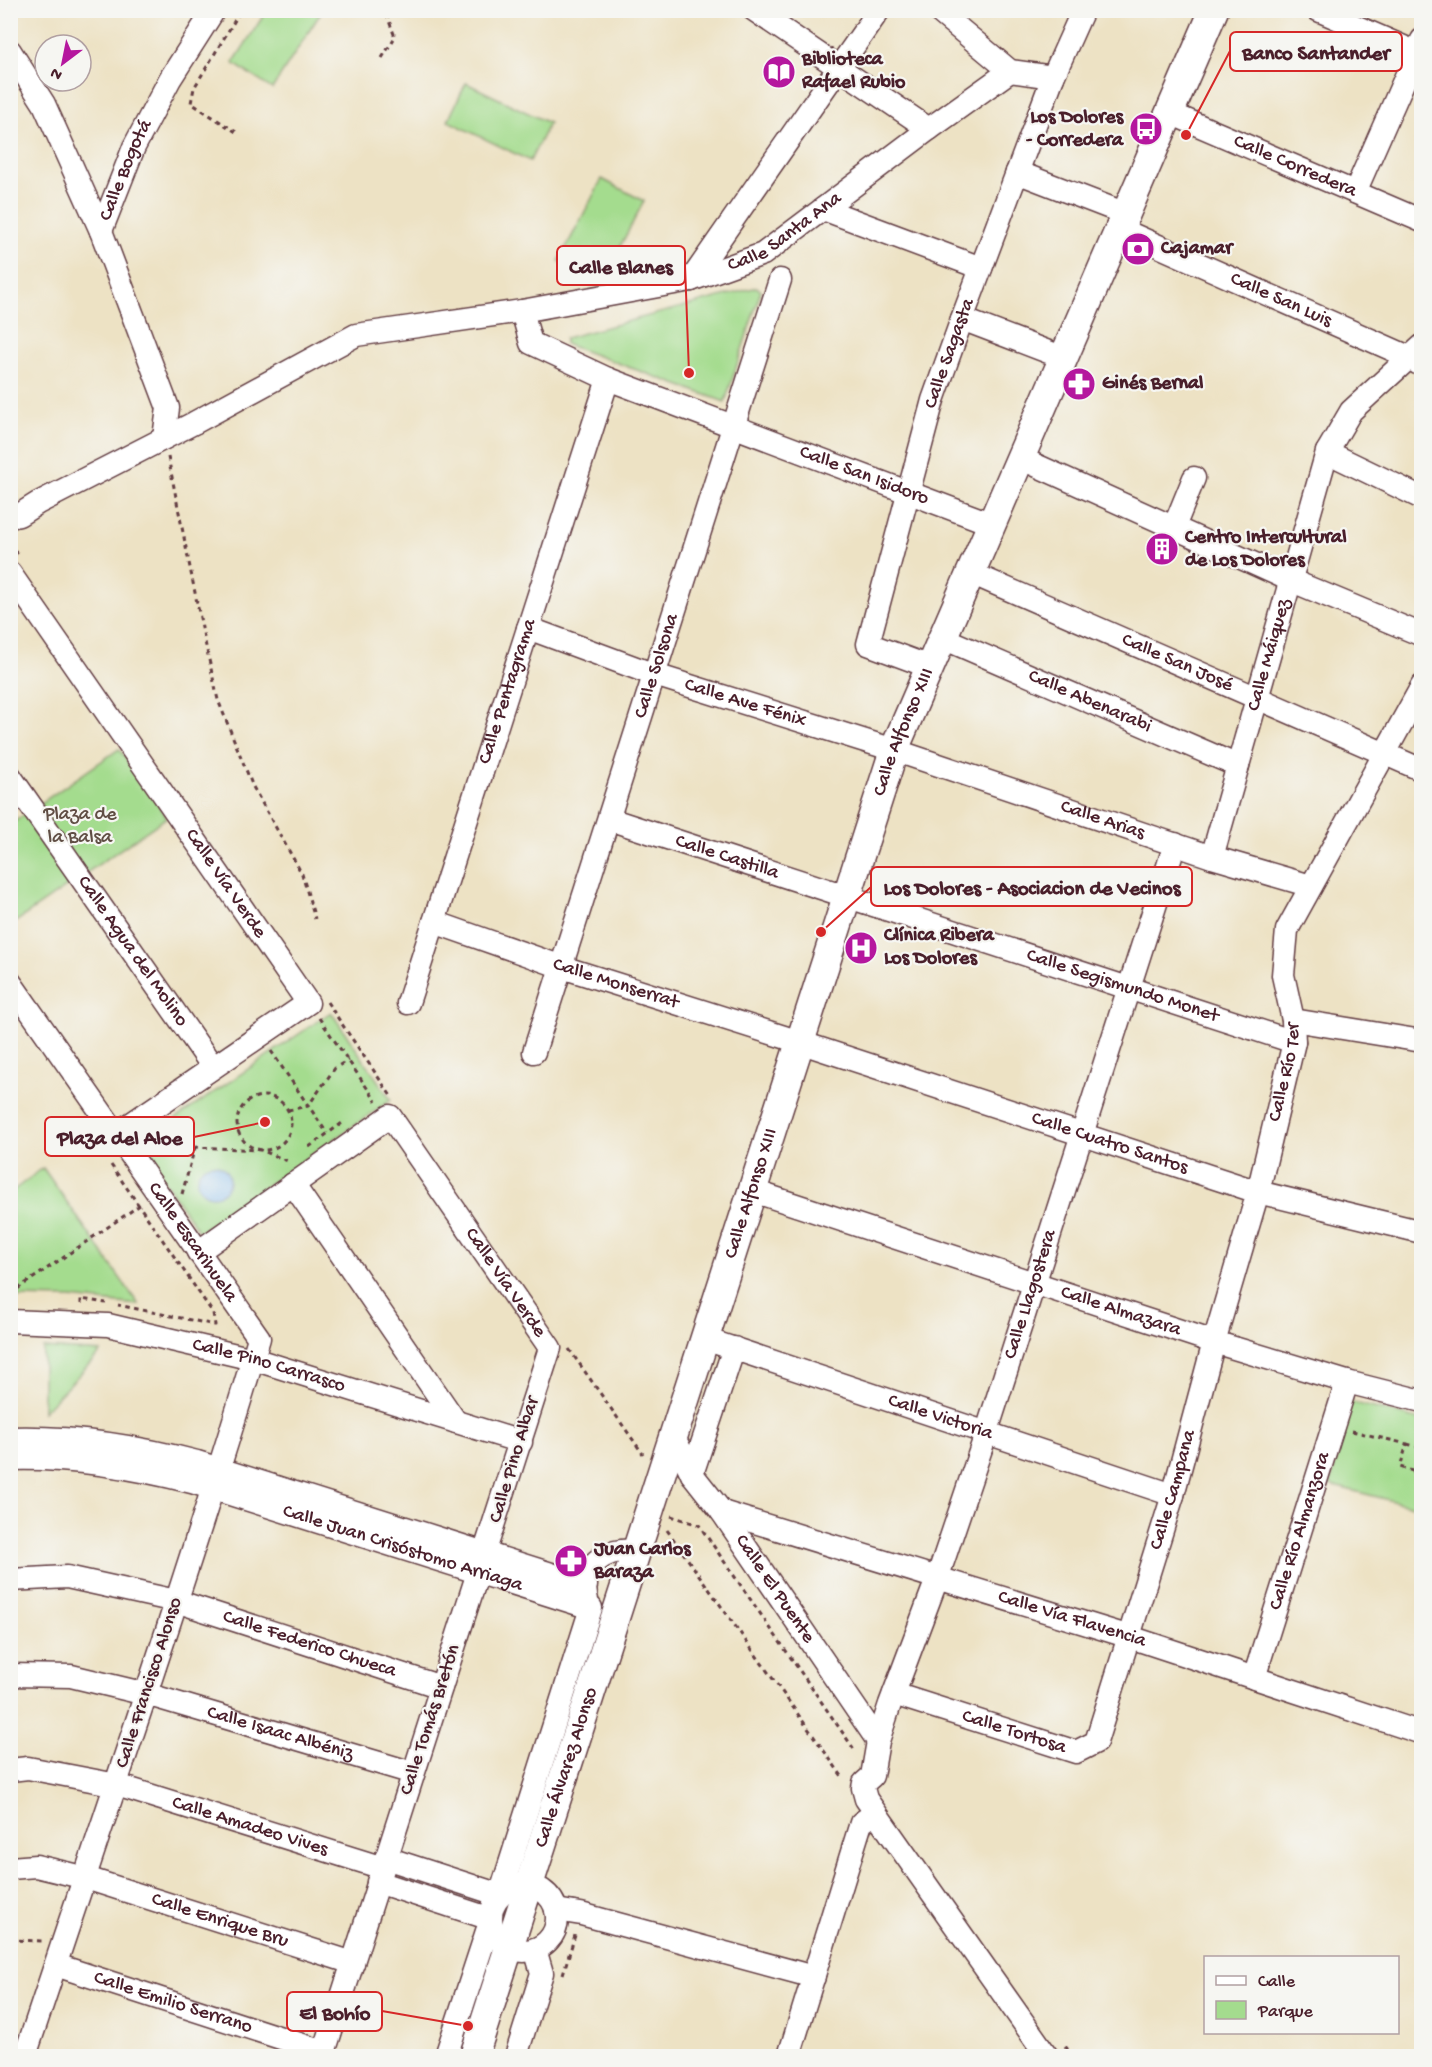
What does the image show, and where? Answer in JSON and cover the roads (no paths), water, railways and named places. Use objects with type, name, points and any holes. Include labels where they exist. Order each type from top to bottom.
[{"type":"main road","name":"Calle Alfonso XIII","points":[[662,1473],[894,750],[1212,11]]},
{"type":"main road","name":"Calle Álvarez Alonso","points":[[474,2056],[522,1948],[528,1885],[602,1616],[637,1551],[662,1473]]},
{"type":"street","name":"Calle Bogotá","points":[[168,408],[101,231],[134,147],[170,79],[214,10]]},
{"type":"street","points":[[691,280],[879,10]]},
{"type":"street","points":[[937,10],[1010,71],[1053,77]]},
{"type":"street","name":"Calle Sagasta","points":[[930,667],[868,644],[933,400],[1053,77],[1083,10]]},
{"type":"street","points":[[1318,10],[1420,49],[1355,192]]},
{"type":"street","points":[[757,12],[837,69],[928,129]]},
{"type":"street","points":[[10,51],[44,104],[101,231]]},
{"type":"street","name":"Calle Santa Ana","points":[[10,517],[19,515],[194,423],[356,335],[522,310],[691,280],[763,254],[928,129],[1010,71]]},
{"type":"street","name":"Calle Corredera","points":[[1170,113],[1422,221]]},
{"type":"street","name":"Calle San Luis","points":[[1017,172],[1417,356]]},
{"type":"street","points":[[823,209],[981,268]]},
{"type":"street","name":"Calle Solsona","points":[[534,1052],[780,280]]},
{"type":"street","name":"Calle San Isidoro","points":[[522,310],[531,343],[608,379],[992,524]]},
{"type":"street","points":[[962,319],[1064,358]]},
{"type":"street","name":"Calle Máiquez","points":[[1212,857],[1327,452],[1351,411],[1417,356]]},
{"type":"street","name":"Calle Pentagrama","points":[[408,1003],[608,379]]},
{"type":"street","points":[[164,438],[168,408],[194,423]]},
{"type":"street","points":[[1327,452],[1421,496]]},
{"type":"street","points":[[1020,458],[1290,579],[1422,635]]},
{"type":"street","points":[[1174,527],[1194,478]]},
{"type":"street","name":"Calle Vía Verde","points":[[17,568],[308,1003],[116,1134]]},
{"type":"street","name":"Calle San José","points":[[971,573],[1422,770]]},
{"type":"street","name":"Calle Ave Fénix","points":[[528,628],[655,675],[894,750]]},
{"type":"street","name":"Calle Abenarabi","points":[[943,638],[1238,766]]},
{"type":"street","name":"Calle Río Ter","points":[[1214,1341],[1258,1192],[1294,1042],[1293,1020],[1283,975],[1287,930],[1422,686]]},
{"type":"street","name":"Calle Arias","points":[[894,750],[1212,857],[1311,886]]},
{"type":"street","name":"Calle Agua del Molino","points":[[10,776],[213,1067]]},
{"type":"street","name":"Calle Castilla","points":[[609,819],[847,897]]},
{"type":"street","name":"Calle Llagostera","points":[[876,1813],[866,1799],[864,1783],[872,1776],[878,1740],[937,1580],[986,1434],[1175,844]]},
{"type":"street","name":"Calle Segismundo Monet","points":[[847,897],[1294,1042]]},
{"type":"street","name":"Calle Monserrat","points":[[434,922],[562,967],[800,1043]]},
{"type":"street","name":"Calle Escarihuela","points":[[10,982],[259,1338],[253,1359]]},
{"type":"street","points":[[1293,1020],[1422,1041]]},
{"type":"street","name":"Calle Cuatro Santos","points":[[800,1043],[1258,1192],[1422,1232]]},
{"type":"street","name":"Calle Vía Verde","points":[[198,1252],[390,1116],[558,1346]]},
{"type":"street","points":[[293,1184],[456,1422]]},
{"type":"street","name":"Calle Almazara","points":[[753,1191],[1214,1341],[1347,1382],[1422,1401]]},
{"type":"street","name":"Calle Pino Carrasco","points":[[10,1321],[108,1325],[253,1359],[521,1442]]},
{"type":"street","name":"Calle Victoria","points":[[705,1339],[1173,1495]]},
{"type":"street","name":"Calle Campana","points":[[1130,1637],[1173,1495],[1214,1341]]},
{"type":"street","name":"Calle Pino Albar","points":[[483,1563],[521,1442],[558,1346]]},
{"type":"street","points":[[692,1474],[734,1348]]},
{"type":"street","name":"Calle Francisco Alonso","points":[[25,2056],[117,1785],[217,1478],[253,1359]]},
{"type":"street","name":"Calle Río Almanzora","points":[[1254,1678],[1347,1382]]},
{"type":"street","name":"Calle El Puente","points":[[674,1437],[692,1474],[722,1512],[878,1740]]},
{"type":"street","points":[[10,1438],[63,1439],[134,1447],[217,1478]]},
{"type":"street","points":[[10,1459],[106,1464],[163,1475],[217,1478]]},
{"type":"street","name":"Calle Juan Crisóstomo Arriaga","points":[[217,1478],[483,1563],[586,1585]]},
{"type":"street","name":"Calle Vía Flavencia","points":[[722,1512],[937,1580],[1130,1637],[1422,1733]]},
{"type":"street","points":[[602,1616],[586,1598],[586,1585],[591,1569],[601,1557],[616,1550],[637,1551]]},
{"type":"street","name":"Calle Juan Crisóstomo Arriaga","points":[[483,1563],[602,1616]]},
{"type":"street","name":"Calle Tomás Bretón","points":[[324,2054],[413,1773],[483,1563]]},
{"type":"street","name":"Calle Federico Chueca","points":[[10,1580],[67,1577],[176,1601],[441,1688]]},
{"type":"street","name":"Calle Álvarez Alonso","points":[[490,1919],[491,1910],[500,1895],[602,1616]]},
{"type":"street","name":"Calle Tortosa","points":[[894,1694],[1076,1752],[1096,1742],[1130,1637]]},
{"type":"street","name":"Calle Isaac Albéniz","points":[[10,1675],[71,1676],[146,1694],[413,1773]]},
{"type":"street","name":"Calle Amadeo Vives","points":[[10,1770],[28,1768],[117,1785],[382,1869]]},
{"type":"street","points":[[789,2056],[861,1823],[876,1813],[1047,2056]]},
{"type":"street","name":"Calle Enrique Bru","points":[[10,1868],[36,1866],[86,1878],[353,1963]]},
{"type":"street","points":[[382,1869],[500,1895],[516,1885],[528,1885],[545,1892],[552,1900],[556,1910],[554,1933],[541,1947],[522,1948],[496,1936],[490,1919],[382,1869]]},
{"type":"street","points":[[556,1910],[581,1914],[814,1977]]},
{"type":"street","points":[[446,2056],[490,1919]]},
{"type":"street","name":"Calle Álvarez Alonso","points":[[516,2056],[542,1973],[522,1948]]},
{"type":"street","name":"Calle Emilio Serrano","points":[[59,1955],[324,2054]]},
{"type":"water","points":[[213,1164],[224,1169],[229,1180],[224,1191],[213,1196],[202,1191],[197,1180],[202,1169]]},
{"type":"place","name":"Biblioteca Rafael Rubio","points":[[779,72]]},
{"type":"place","name":"Los Dolores - Corredera","points":[[1146,129]]},
{"type":"place","name":"Banco Santander","points":[[1186,135]]},
{"type":"place","name":"Cajamar","points":[[1138,249]]},
{"type":"place","name":"Calle Blanes","points":[[689,373]]},
{"type":"place","name":"Ginés Bernal","points":[[1079,384]]},
{"type":"place","name":"Centro Intercultural de Los Dolores","points":[[1162,549]]},
{"type":"place","name":"Los Dolores - Asociacion de Vecinos","points":[[821,932]]},
{"type":"place","name":"Clínica Ribera Los Dolores","points":[[861,948]]},
{"type":"place","name":"Plaza del Aloe","points":[[265,1122]]},
{"type":"place","name":"Juan Carlos Baraza","points":[[571,1561]]},
{"type":"place","name":"El Bohío","points":[[468,2026]]},
{"type":"park label","name":"Plaza de la Balsa","points":[[80,826]]}]
